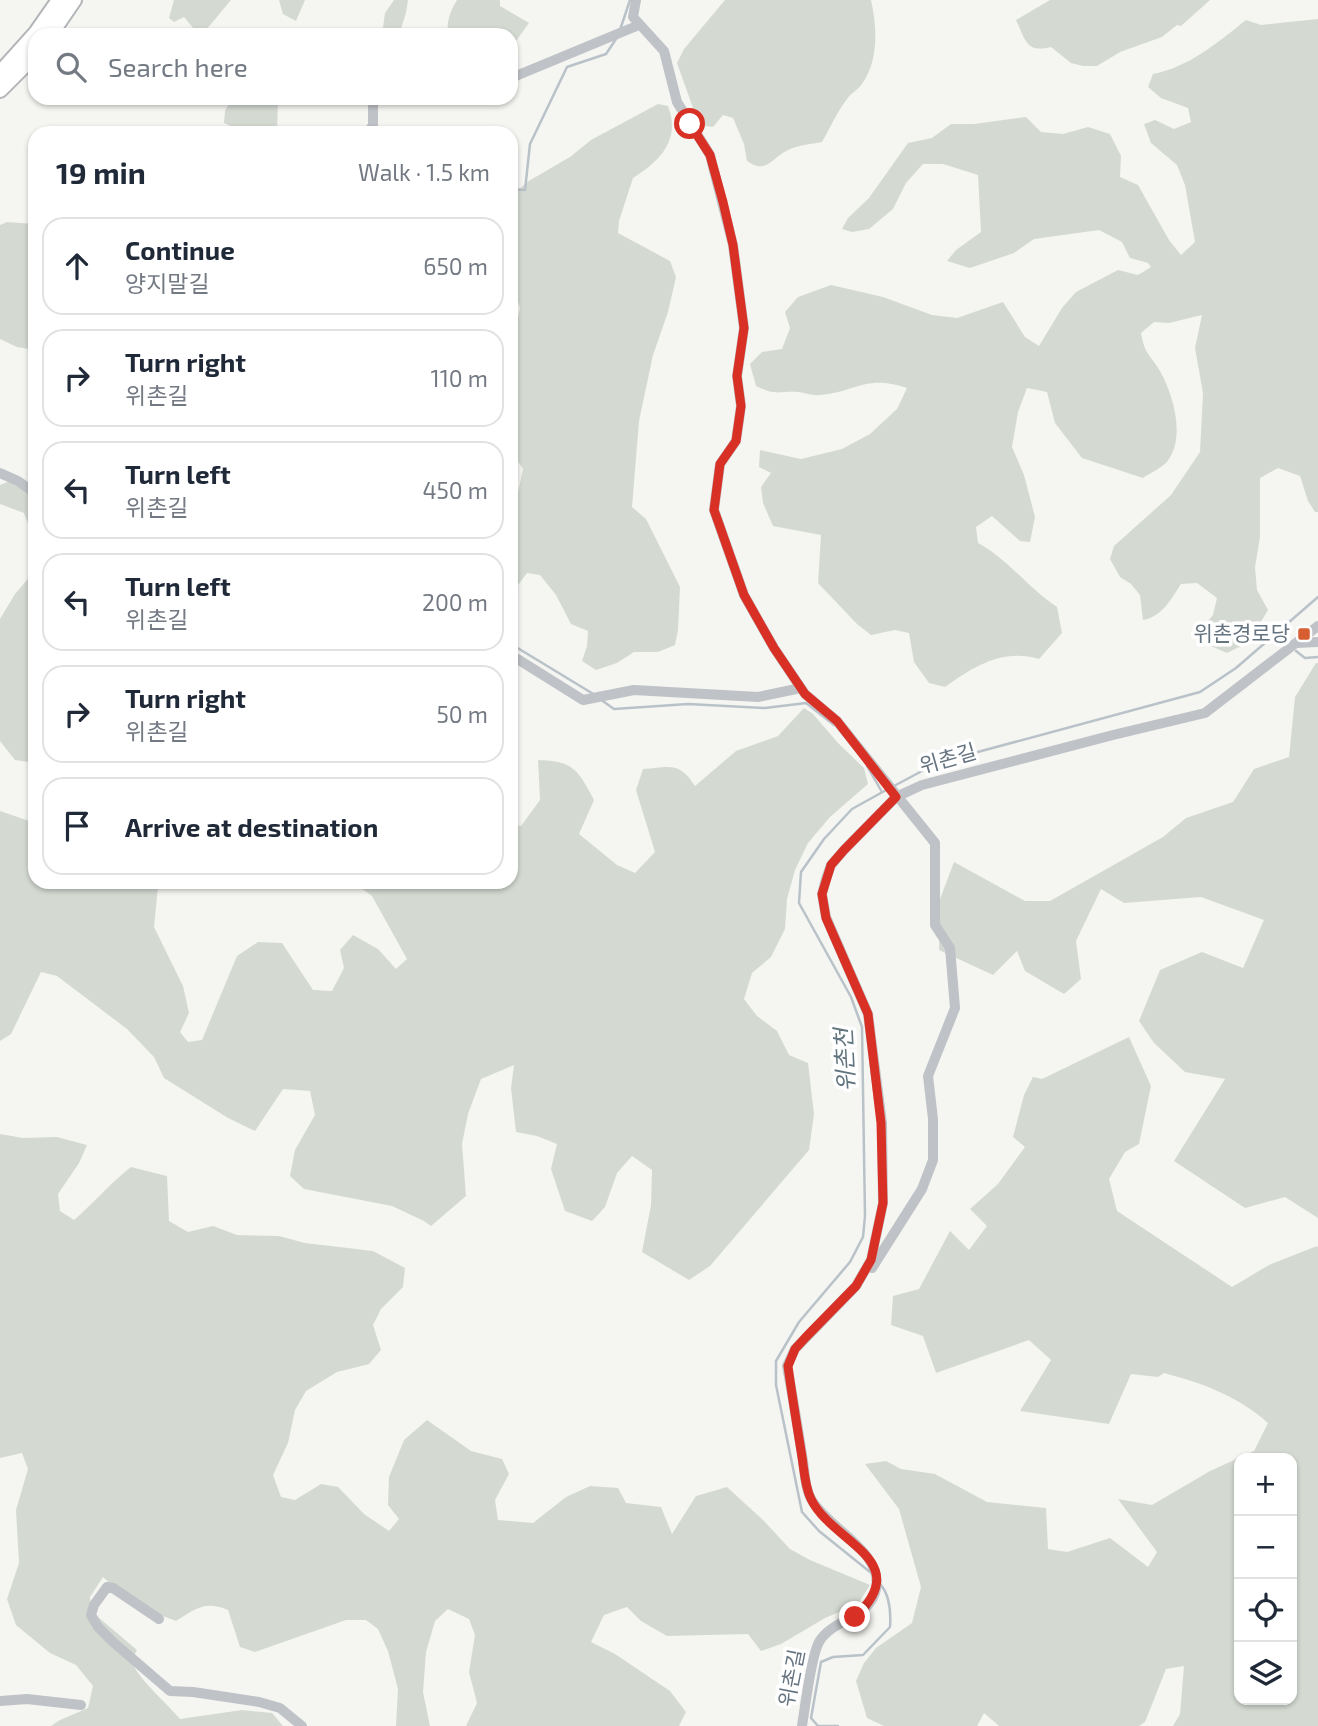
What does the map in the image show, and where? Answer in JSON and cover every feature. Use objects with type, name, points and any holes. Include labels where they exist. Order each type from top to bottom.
[{"type":"highway","points":[[39,28],[59,0]]},
{"type":"highway","points":[[55,28],[74,0]]},
{"type":"highway","points":[[0,73],[28,42]]},
{"type":"highway","points":[[0,90],[28,62]]},
{"type":"street","points":[[636,0],[633,17],[664,51],[677,102],[710,155],[733,245],[744,328],[737,376],[741,406],[736,441],[720,464],[714,510],[744,595],[774,648],[801,688],[837,721],[935,843],[935,925],[950,948],[955,1008],[929,1076],[933,1160],[922,1189],[870,1271],[861,1277]]},
{"type":"street","points":[[518,75],[639,25]]},
{"type":"street","points":[[372,126],[373,105]]},
{"type":"street","points":[[0,473],[28,488]]},
{"type":"street","name":"위촌길","points":[[802,1726],[819,1643],[831,1629],[855,1617],[873,1600],[876,1588],[874,1566],[869,1558],[827,1520],[810,1498],[788,1366],[795,1349],[856,1286],[871,1260],[883,1203],[881,1123],[868,1014],[826,918],[822,894],[831,865],[895,795],[922,785],[1205,713],[1318,626]]},
{"type":"street","points":[[1295,643],[1318,642]]},
{"type":"street","points":[[518,659],[583,700],[634,690],[758,697],[801,688]]},
{"type":"street","points":[[159,1619],[107,1587],[94,1605],[91,1615],[98,1627],[113,1642],[170,1691],[259,1702],[280,1708],[302,1726]]},
{"type":"street","points":[[0,1702],[27,1699],[81,1705]]},
{"type":"shaded area","points":[[174,0],[231,0],[208,28],[193,28],[184,17],[174,22],[169,18]]},
{"type":"shaded area","points":[[279,0],[305,0],[296,21],[283,14]]},
{"type":"shaded area","points":[[394,0],[408,0],[401,28],[383,28],[385,13]]},
{"type":"shaded area","points":[[457,0],[500,0],[500,6],[529,23],[518,38],[518,28],[448,28]]},
{"type":"shaded area","points":[[725,0],[871,0],[875,43],[868,75],[843,104],[822,142],[792,148],[769,164],[759,166],[747,161],[744,144],[733,118],[723,115],[713,127],[699,125],[677,63],[684,49]]},
{"type":"shaded area","points":[[1050,0],[1210,0],[1181,26],[1177,25],[1162,37],[1120,52],[1097,66],[1083,66],[1071,63],[1051,47],[1032,47],[1025,39],[1016,20]]},
{"type":"shaded area","points":[[1318,19],[1318,512],[1315,512],[1308,501],[1300,476],[1278,468],[1260,478],[1260,537],[1255,567],[1257,590],[1268,610],[1249,642],[1227,653],[1211,646],[1198,632],[1213,615],[1217,598],[1197,583],[1181,584],[1161,611],[1143,620],[1140,595],[1131,584],[1120,577],[1110,559],[1114,546],[1171,495],[1200,452],[1203,393],[1195,348],[1202,315],[1169,323],[1154,322],[1141,333],[1146,350],[1165,380],[1173,403],[1176,438],[1167,462],[1143,478],[1082,458],[1055,423],[1047,392],[1027,388],[1018,412],[1012,447],[1024,475],[1035,517],[1030,542],[1020,541],[992,516],[976,527],[978,543],[999,557],[1057,607],[1062,633],[1039,659],[1026,656],[1001,657],[978,666],[945,687],[929,683],[914,662],[909,633],[895,630],[871,635],[818,583],[821,535],[773,526],[763,503],[761,487],[771,473],[759,467],[760,450],[801,459],[842,449],[870,434],[897,409],[907,388],[871,383],[820,395],[773,392],[756,386],[750,364],[762,352],[782,349],[790,328],[785,312],[798,297],[831,285],[883,297],[932,315],[957,318],[1003,302],[1025,337],[1039,346],[1062,308],[1076,292],[1118,270],[1138,275],[1151,267],[1148,263],[1130,258],[1122,242],[1099,230],[1034,239],[1014,253],[970,268],[947,261],[956,250],[981,232],[978,175],[943,164],[923,164],[906,183],[893,209],[869,229],[852,232],[842,229],[848,218],[869,198],[908,143],[932,138],[951,124],[974,124],[1026,117],[1041,132],[1063,134],[1088,127],[1110,134],[1121,156],[1120,177],[1138,185],[1169,240],[1181,255],[1195,242],[1185,185],[1177,165],[1151,143],[1144,124],[1155,120],[1174,129],[1191,122],[1188,108],[1161,98],[1148,87],[1153,74],[1191,60],[1246,20],[1261,25]]},
{"type":"shaded area","points":[[658,104],[668,106],[672,129],[670,139],[659,157],[633,178],[619,221],[618,233],[670,261],[676,277],[668,312],[653,355],[639,421],[632,507],[646,519],[680,587],[675,645],[658,652],[634,652],[617,663],[596,670],[582,661],[588,631],[571,624],[556,595],[540,575],[527,573],[518,585],[518,493],[523,469],[518,462],[518,190],[591,140]]},
{"type":"shaded area","points":[[228,105],[278,105],[277,126],[230,126],[224,123]]},
{"type":"shaded area","points":[[7,222],[28,224],[28,349],[0,339],[0,225]]},
{"type":"shaded area","points":[[10,481],[28,488],[28,523],[24,513],[0,504],[0,485]]},
{"type":"shaded area","points":[[28,579],[28,762],[15,760],[0,741],[0,619]]},
{"type":"shaded area","points":[[1316,663],[1318,1218],[1285,1197],[1245,1208],[1174,1161],[1225,1079],[1185,1072],[1154,1043],[1139,1021],[1160,970],[1202,952],[1243,968],[1264,920],[1201,897],[1124,903],[1101,889],[1076,941],[1081,979],[1064,994],[1025,971],[1017,951],[993,975],[939,950],[940,899],[954,862],[1025,901],[1050,901],[1163,837],[1186,818],[1233,802],[1254,769],[1289,757],[1295,697]]},
{"type":"shaded area","points":[[804,708],[813,714],[864,768],[868,784],[830,817],[808,843],[795,870],[787,899],[785,929],[771,957],[752,973],[744,999],[757,1016],[777,1031],[789,1055],[808,1063],[814,1114],[809,1150],[710,1266],[689,1280],[642,1252],[651,1205],[652,1170],[632,1156],[617,1173],[605,1207],[592,1221],[565,1211],[551,1169],[557,1144],[516,1132],[511,1088],[514,1065],[481,1079],[468,1114],[462,1144],[466,1196],[431,1226],[392,1206],[304,1189],[290,1176],[295,1150],[315,1115],[310,1091],[283,1089],[255,1131],[228,1118],[164,1078],[154,1057],[127,1029],[57,976],[41,972],[11,1034],[0,1041],[0,811],[28,821],[28,889],[158,889],[154,927],[183,986],[189,1013],[180,1032],[188,1042],[202,1040],[237,956],[258,942],[282,943],[313,990],[332,991],[344,968],[340,950],[353,935],[378,949],[396,969],[407,959],[372,896],[362,889],[518,889],[518,825],[521,826],[540,800],[538,760],[560,762],[579,774],[594,800],[579,834],[617,865],[635,873],[655,852],[636,790],[643,769],[673,767],[684,773],[695,786],[736,751],[778,736]]},
{"type":"shaded area","points":[[1129,1037],[1151,1086],[1139,1144],[1125,1152],[1109,1179],[1117,1211],[1232,1287],[1269,1265],[1317,1246],[1318,1248],[1318,1726],[1173,1726],[1180,1714],[1184,1666],[1166,1669],[1145,1722],[1139,1726],[999,1726],[984,1713],[977,1726],[884,1726],[867,1718],[856,1681],[864,1663],[876,1648],[912,1623],[921,1587],[899,1509],[865,1464],[886,1461],[901,1469],[935,1474],[987,1502],[1046,1508],[1048,1549],[1067,1552],[1110,1538],[1148,1567],[1157,1552],[1118,1499],[1152,1505],[1234,1460],[1234,1705],[1297,1705],[1297,1453],[1250,1453],[1254,1451],[1268,1423],[1244,1405],[1219,1392],[1164,1373],[1158,1377],[1131,1374],[1109,1424],[1020,1411],[1051,1360],[1029,1340],[936,1373],[923,1336],[891,1325],[893,1296],[919,1289],[950,1231],[969,1250],[987,1226],[970,1209],[998,1184],[1025,1147],[1013,1137],[1024,1095],[1033,1077],[1042,1079]]},
{"type":"shaded area","points":[[0,1134],[23,1138],[57,1137],[87,1145],[79,1163],[58,1194],[60,1211],[74,1220],[131,1167],[167,1176],[169,1221],[188,1232],[213,1226],[237,1235],[279,1236],[305,1243],[373,1251],[405,1268],[403,1287],[381,1309],[373,1325],[381,1350],[369,1364],[337,1372],[306,1391],[295,1410],[288,1443],[273,1475],[281,1497],[295,1500],[321,1484],[338,1487],[364,1514],[389,1531],[399,1519],[388,1505],[389,1477],[404,1440],[427,1420],[471,1451],[502,1459],[509,1474],[495,1500],[498,1520],[533,1523],[566,1497],[590,1486],[618,1488],[626,1503],[661,1507],[672,1534],[696,1496],[727,1487],[790,1549],[870,1585],[858,1604],[825,1618],[781,1644],[761,1651],[748,1634],[667,1636],[641,1621],[627,1607],[604,1615],[591,1642],[615,1654],[670,1691],[686,1712],[679,1726],[466,1726],[477,1703],[469,1672],[475,1635],[469,1619],[448,1609],[435,1621],[426,1652],[423,1692],[430,1726],[396,1726],[398,1689],[388,1651],[378,1629],[366,1620],[346,1620],[255,1652],[240,1647],[228,1610],[206,1606],[176,1621],[137,1603],[103,1577],[90,1597],[91,1611],[137,1650],[131,1661],[135,1668],[180,1719],[242,1710],[272,1713],[283,1726],[51,1726],[88,1708],[93,1686],[76,1665],[50,1653],[16,1625],[7,1599],[19,1563],[16,1510],[28,1469],[22,1453],[0,1458]]},
{"type":"waterway","points":[[620,30],[630,0]]},
{"type":"waterway","points":[[518,190],[525,190],[530,144],[567,67],[606,54],[616,39]]},
{"type":"waterway","name":"위촌천","points":[[894,786],[937,763],[1200,692],[1236,668],[1318,597]]},
{"type":"waterway","points":[[1273,634],[1285,643]]},
{"type":"waterway","points":[[518,648],[595,695]]},
{"type":"waterway","points":[[1296,651],[1305,658],[1318,657]]},
{"type":"waterway","points":[[600,699],[614,709],[688,704],[765,708],[806,703],[834,725]]},
{"type":"waterway","points":[[867,766],[882,792]]},
{"type":"waterway","name":"위촌천","points":[[870,1572],[819,1531],[802,1512],[776,1385],[776,1361],[799,1322],[850,1262],[863,1237],[865,1216],[862,1027],[851,997],[799,903],[801,872],[824,839],[852,809],[888,789]]},
{"type":"waterway","name":"위촌천","points":[[838,1726],[818,1726],[811,1718],[821,1662],[833,1657],[863,1655],[890,1627],[889,1604],[881,1585]]},
{"type":"place","name":"위촌경로당","points":[[1304,634]]},
{"type":"route","points":[[690,124],[710,155],[723,202],[733,245],[744,328],[737,376],[741,406],[736,441],[720,464],[714,510],[744,595],[774,648],[805,694],[837,721],[896,797],[831,865],[822,894],[826,918],[868,1014],[881,1123],[883,1203],[871,1260],[856,1286],[795,1349],[788,1366],[810,1498],[827,1520],[869,1558],[876,1572],[873,1600],[855,1617]]}]
